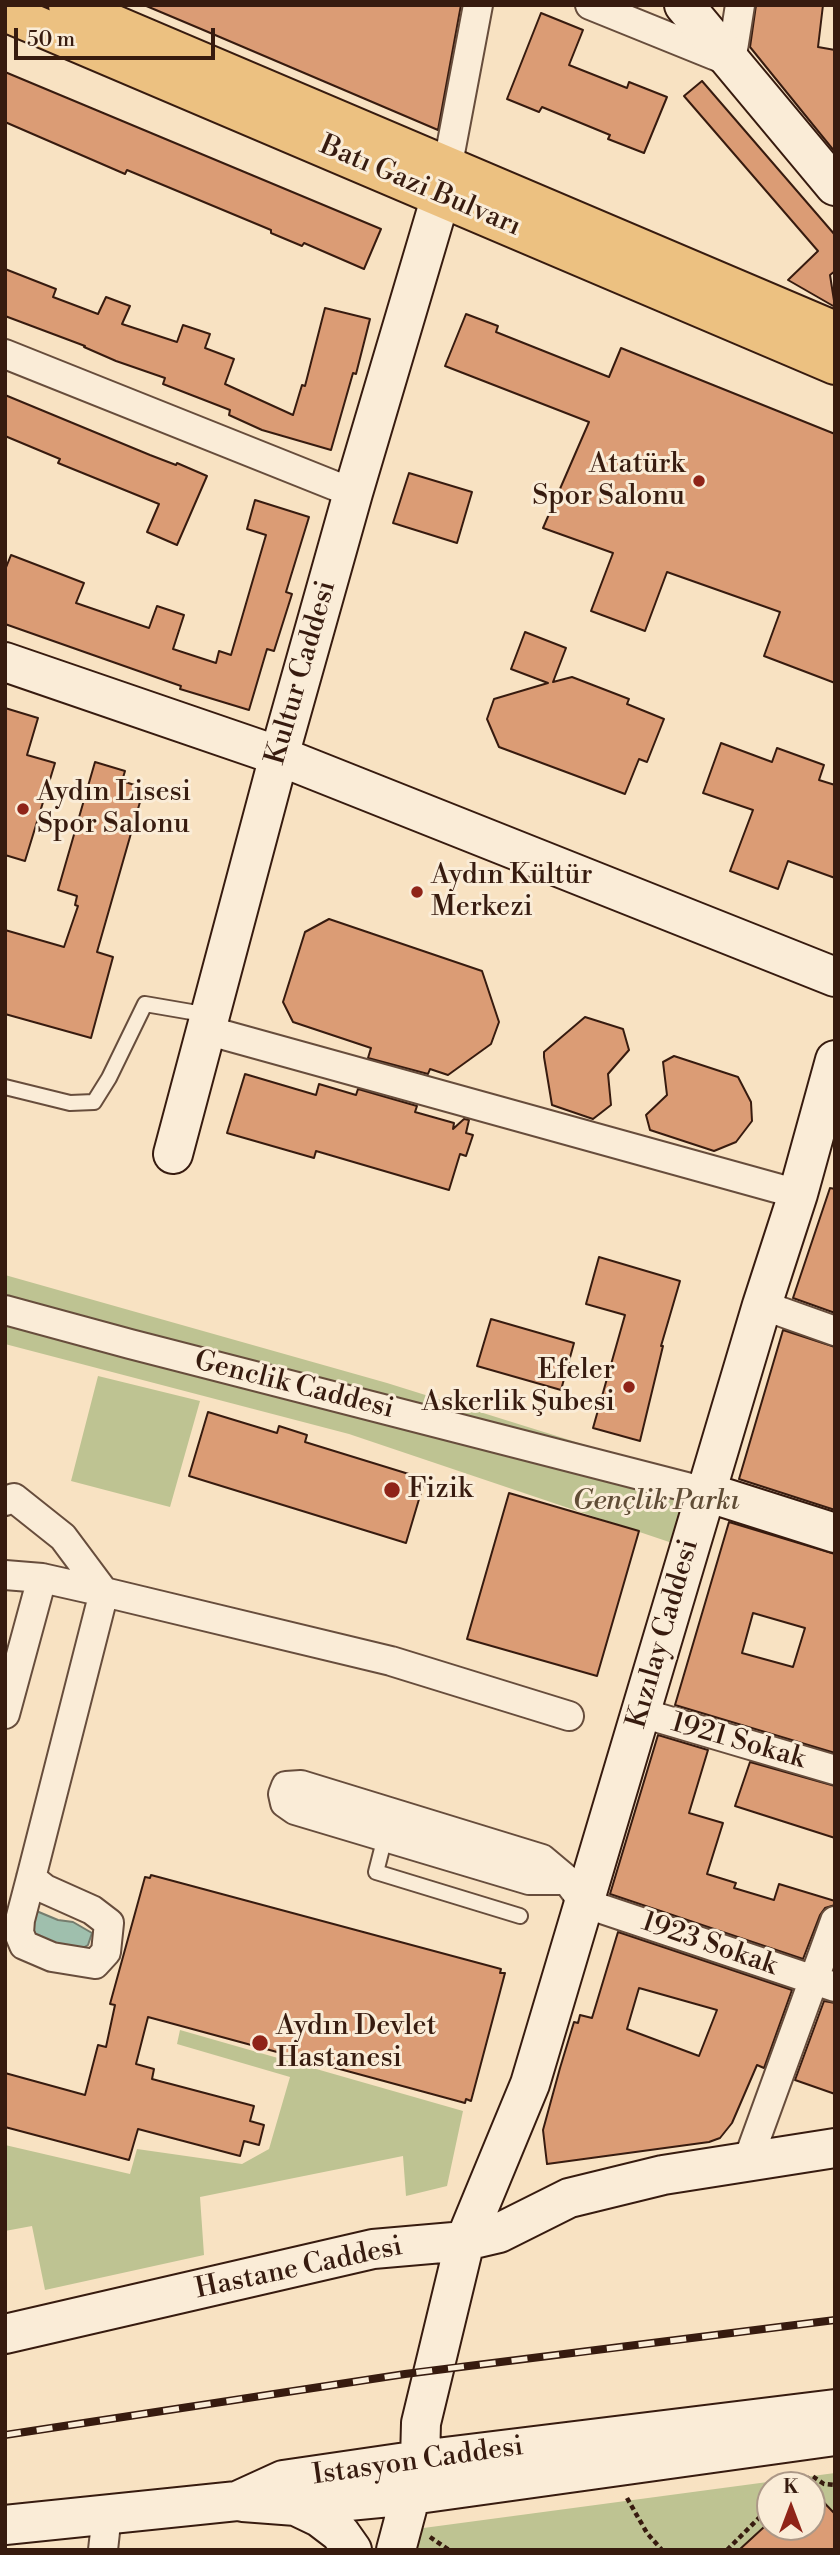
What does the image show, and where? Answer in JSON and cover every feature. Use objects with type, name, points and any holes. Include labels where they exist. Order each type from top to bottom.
[{"type":"main road","name":"Batı Gazi Bulvarı","points":[[68,5],[835,365]]},
{"type":"main road","name":"Batı Gazi Bulvarı","points":[[5,12],[835,331]]},
{"type":"street","points":[[445,181],[478,5]]},
{"type":"street","points":[[590,5],[731,62]]},
{"type":"street","points":[[684,5],[835,186]]},
{"type":"street","points":[[731,62],[740,5]]},
{"type":"street","name":"Kultur Caddesi","points":[[173,1154],[279,756],[445,181]]},
{"type":"street","points":[[5,354],[353,493]]},
{"type":"street","points":[[5,663],[279,756],[835,977]]},
{"type":"street","points":[[208,1023],[797,1195]]},
{"type":"street","name":"Kızılay Caddesi","points":[[407,2468],[451,2299],[526,2143],[530,2084],[576,1892],[642,1713],[835,1060]]},
{"type":"street","points":[[762,1305],[835,1331]]},
{"type":"street","name":"Genclik Caddesi","points":[[5,1310],[130,1345],[706,1492]]},
{"type":"street","points":[[706,1492],[835,1532]]},
{"type":"street","points":[[5,1501],[14,1498],[63,1537],[104,1591]]},
{"type":"street","points":[[5,1575],[42,1578],[104,1591],[391,1661],[569,1716]]},
{"type":"street","points":[[5,1714],[42,1578]]},
{"type":"street","points":[[31,1878],[104,1591]]},
{"type":"street","name":"1921 Sokak","points":[[642,1713],[835,1770]]},
{"type":"street","points":[[300,1785],[542,1859],[576,1892],[295,1810],[285,1803],[283,1794],[286,1786],[300,1785]]},
{"type":"street","name":"1923 Sokak","points":[[576,1892],[824,1984]]},
{"type":"street","points":[[748,2160],[824,1984],[835,1921]]},
{"type":"street","name":"Hastane Caddesi","points":[[5,2334],[373,2249],[663,2175],[835,2148]]},
{"type":"street","points":[[373,2249],[404,2252],[428,2263],[440,2273],[451,2299]]},
{"type":"street","name":"Istasyon Caddesi","points":[[5,2525],[105,2532],[237,2501],[283,2480],[407,2468],[835,2409]]},
{"type":"street","points":[[296,2506],[407,2468],[835,2436]]},
{"type":"street","points":[[407,2468],[413,2543]]},
{"type":"street","points":[[373,2550],[407,2468]]},
{"type":"street","points":[[237,2501],[296,2506],[319,2516],[340,2533],[352,2550]]},
{"type":"lane","points":[[5,1087],[70,1103],[94,1102],[109,1078],[145,1004],[208,1023]]},
{"type":"lane","points":[[385,1837],[376,1871],[520,1916]]},
{"type":"path","points":[[627,2498],[647,2533],[662,2550]]},
{"type":"path","points":[[727,2550],[756,2521]]},
{"type":"path","points":[[413,2543],[449,2550]]},
{"type":"green space","name":"Gençlik Parkı","points":[[5,1275],[387,1383],[704,1482],[684,1547],[349,1434],[5,1344]]},
{"type":"green space","points":[[98,1376],[200,1401],[170,1507],[71,1481]]},
{"type":"green space","points":[[180,2030],[463,2111],[447,2186],[406,2196],[403,2156],[200,2197],[204,2255],[45,2290],[32,2226],[5,2231],[5,2145],[130,2174],[137,2149],[242,2164],[269,2149],[290,2077],[177,2044]]},
{"type":"green space","points":[[835,2473],[835,2550],[409,2550],[416,2529],[756,2484],[756,2541],[826,2541],[826,2474]]},
{"type":"shaded area","points":[[34,1910],[58,1920],[73,1922],[92,1933],[88,1945],[81,1949],[58,1946],[35,1936],[31,1926]]},
{"type":"building","points":[[144,5],[461,5],[438,130],[201,29]]},
{"type":"building","points":[[756,5],[823,5],[818,47],[835,50],[835,152],[750,47]]},
{"type":"building","points":[[541,13],[583,30],[569,65],[627,88],[629,82],[667,97],[644,153],[608,139],[610,135],[542,107],[539,112],[507,99]]},
{"type":"building","points":[[5,72],[381,229],[364,269],[304,243],[302,246],[271,233],[271,230],[127,170],[125,174],[5,122]]},
{"type":"building","points":[[702,81],[835,235],[835,271],[830,275],[835,307],[788,280],[818,251],[684,96]]},
{"type":"building","points":[[5,269],[56,289],[53,297],[98,314],[106,297],[130,306],[122,324],[177,342],[183,325],[210,334],[205,348],[234,359],[225,384],[293,415],[302,385],[305,386],[325,308],[370,319],[356,374],[353,373],[331,450],[262,430],[229,415],[230,410],[163,384],[165,378],[5,316]]},
{"type":"building","name":"Atatürk Spor Salonu","points":[[466,314],[498,326],[496,332],[609,377],[621,348],[835,434],[835,683],[764,656],[780,612],[667,572],[645,631],[591,611],[613,553],[543,528],[589,422],[445,366]]},
{"type":"building","points":[[5,395],[207,476],[177,545],[147,532],[159,504],[58,463],[60,459],[5,436]]},
{"type":"building","points":[[409,473],[472,492],[457,543],[393,523]]},
{"type":"building","points":[[255,500],[309,517],[286,592],[292,594],[274,651],[267,649],[249,710],[180,689],[181,686],[5,624],[5,570],[11,555],[84,583],[76,603],[149,628],[157,606],[184,615],[173,649],[216,663],[219,651],[231,655],[266,535],[247,529]]},
{"type":"building","points":[[525,632],[566,648],[553,682],[572,677],[629,699],[627,704],[664,719],[647,762],[639,759],[625,794],[499,747],[487,719],[494,699],[548,683],[511,669]]},
{"type":"building","name":"Aydın Lisesi Spor Salonu","points":[[5,708],[38,718],[27,755],[55,763],[25,861],[5,855]]},
{"type":"building","points":[[721,743],[772,762],[777,748],[824,765],[819,780],[835,785],[835,878],[788,861],[778,889],[730,871],[753,810],[703,793]]},
{"type":"building","points":[[95,762],[125,771],[122,781],[144,788],[97,952],[113,957],[91,1038],[5,1014],[5,930],[64,947],[78,906],[75,905],[77,896],[58,890]]},
{"type":"building","points":[[329,919],[482,971],[499,1022],[491,1044],[448,1075],[430,1069],[428,1074],[368,1058],[371,1048],[293,1022],[283,1002],[305,932]]},
{"type":"building","points":[[585,1017],[623,1029],[629,1050],[608,1074],[611,1105],[593,1119],[552,1105],[544,1057],[544,1052]]},
{"type":"building","points":[[674,1056],[738,1077],[751,1102],[752,1121],[736,1142],[714,1151],[650,1130],[646,1115],[667,1095],[663,1062]]},
{"type":"building","points":[[245,1074],[316,1095],[319,1084],[356,1095],[358,1089],[417,1106],[415,1112],[454,1123],[453,1129],[464,1119],[469,1120],[466,1133],[473,1135],[466,1156],[460,1154],[449,1190],[316,1151],[314,1158],[227,1133]]},
{"type":"building","points":[[830,1188],[835,1189],[835,1313],[793,1298]]},
{"type":"building","points":[[599,1257],[680,1281],[661,1346],[640,1441],[593,1428],[625,1315],[586,1304]]},
{"type":"building","points":[[491,1319],[574,1343],[561,1390],[477,1366]]},
{"type":"building","points":[[783,1330],[835,1347],[835,1510],[739,1479]]},
{"type":"building","points":[[208,1412],[277,1433],[279,1426],[307,1435],[305,1442],[425,1479],[406,1543],[189,1476]]},
{"type":"building","points":[[509,1493],[639,1531],[597,1676],[467,1639]]},
{"type":"building","points":[[729,1522],[835,1554],[835,1753],[675,1705]],"holes":[[[753,1613],[805,1628],[793,1667],[742,1653]]]},
{"type":"building","points":[[658,1735],[708,1750],[689,1813],[723,1823],[707,1874],[736,1883],[734,1888],[774,1900],[779,1884],[835,1901],[835,1905],[825,1908],[820,1915],[803,1959],[610,1894]]},
{"type":"building","points":[[750,1762],[835,1786],[835,1838],[735,1806]]},
{"type":"building","points":[[151,1875],[501,1969],[500,1973],[505,1973],[471,2101],[466,2099],[465,2103],[148,2017],[136,2064],[154,2069],[152,2079],[254,2106],[250,2121],[264,2125],[259,2145],[244,2141],[240,2156],[138,2129],[129,2160],[5,2127],[5,2073],[85,2095],[98,2045],[106,2047],[115,2005],[110,2004],[145,1877],[150,1878]]},
{"type":"building","points":[[618,1932],[792,1990],[764,2068],[757,2065],[732,2123],[720,2138],[709,2142],[547,2164],[543,2130],[574,2022],[578,2023],[580,2015],[592,2018]],"holes":[[[639,1988],[717,2010],[699,2056],[627,2029]]]},
{"type":"building","points":[[824,2001],[835,2003],[835,2094],[795,2080]]},
{"type":"building","points":[[826,2505],[835,2514],[835,2550],[739,2550],[756,2534],[756,2541],[826,2541]]},
{"type":"railway","points":[[5,2435],[405,2374],[835,2320]]},
{"type":"place","name":"Atatürk Spor Salonu","points":[[699,481]]},
{"type":"place","name":"Aydın Lisesi Spor Salonu","points":[[23,809]]},
{"type":"place","name":"Aydın Kültür Merkezi","points":[[417,892]]},
{"type":"place","name":"Efeler Askerlik Şubesi","points":[[629,1387]]},
{"type":"place","name":"Fizik","points":[[392,1490]]},
{"type":"place","name":"Aydın Devlet Hastanesi","points":[[260,2043]]}]
